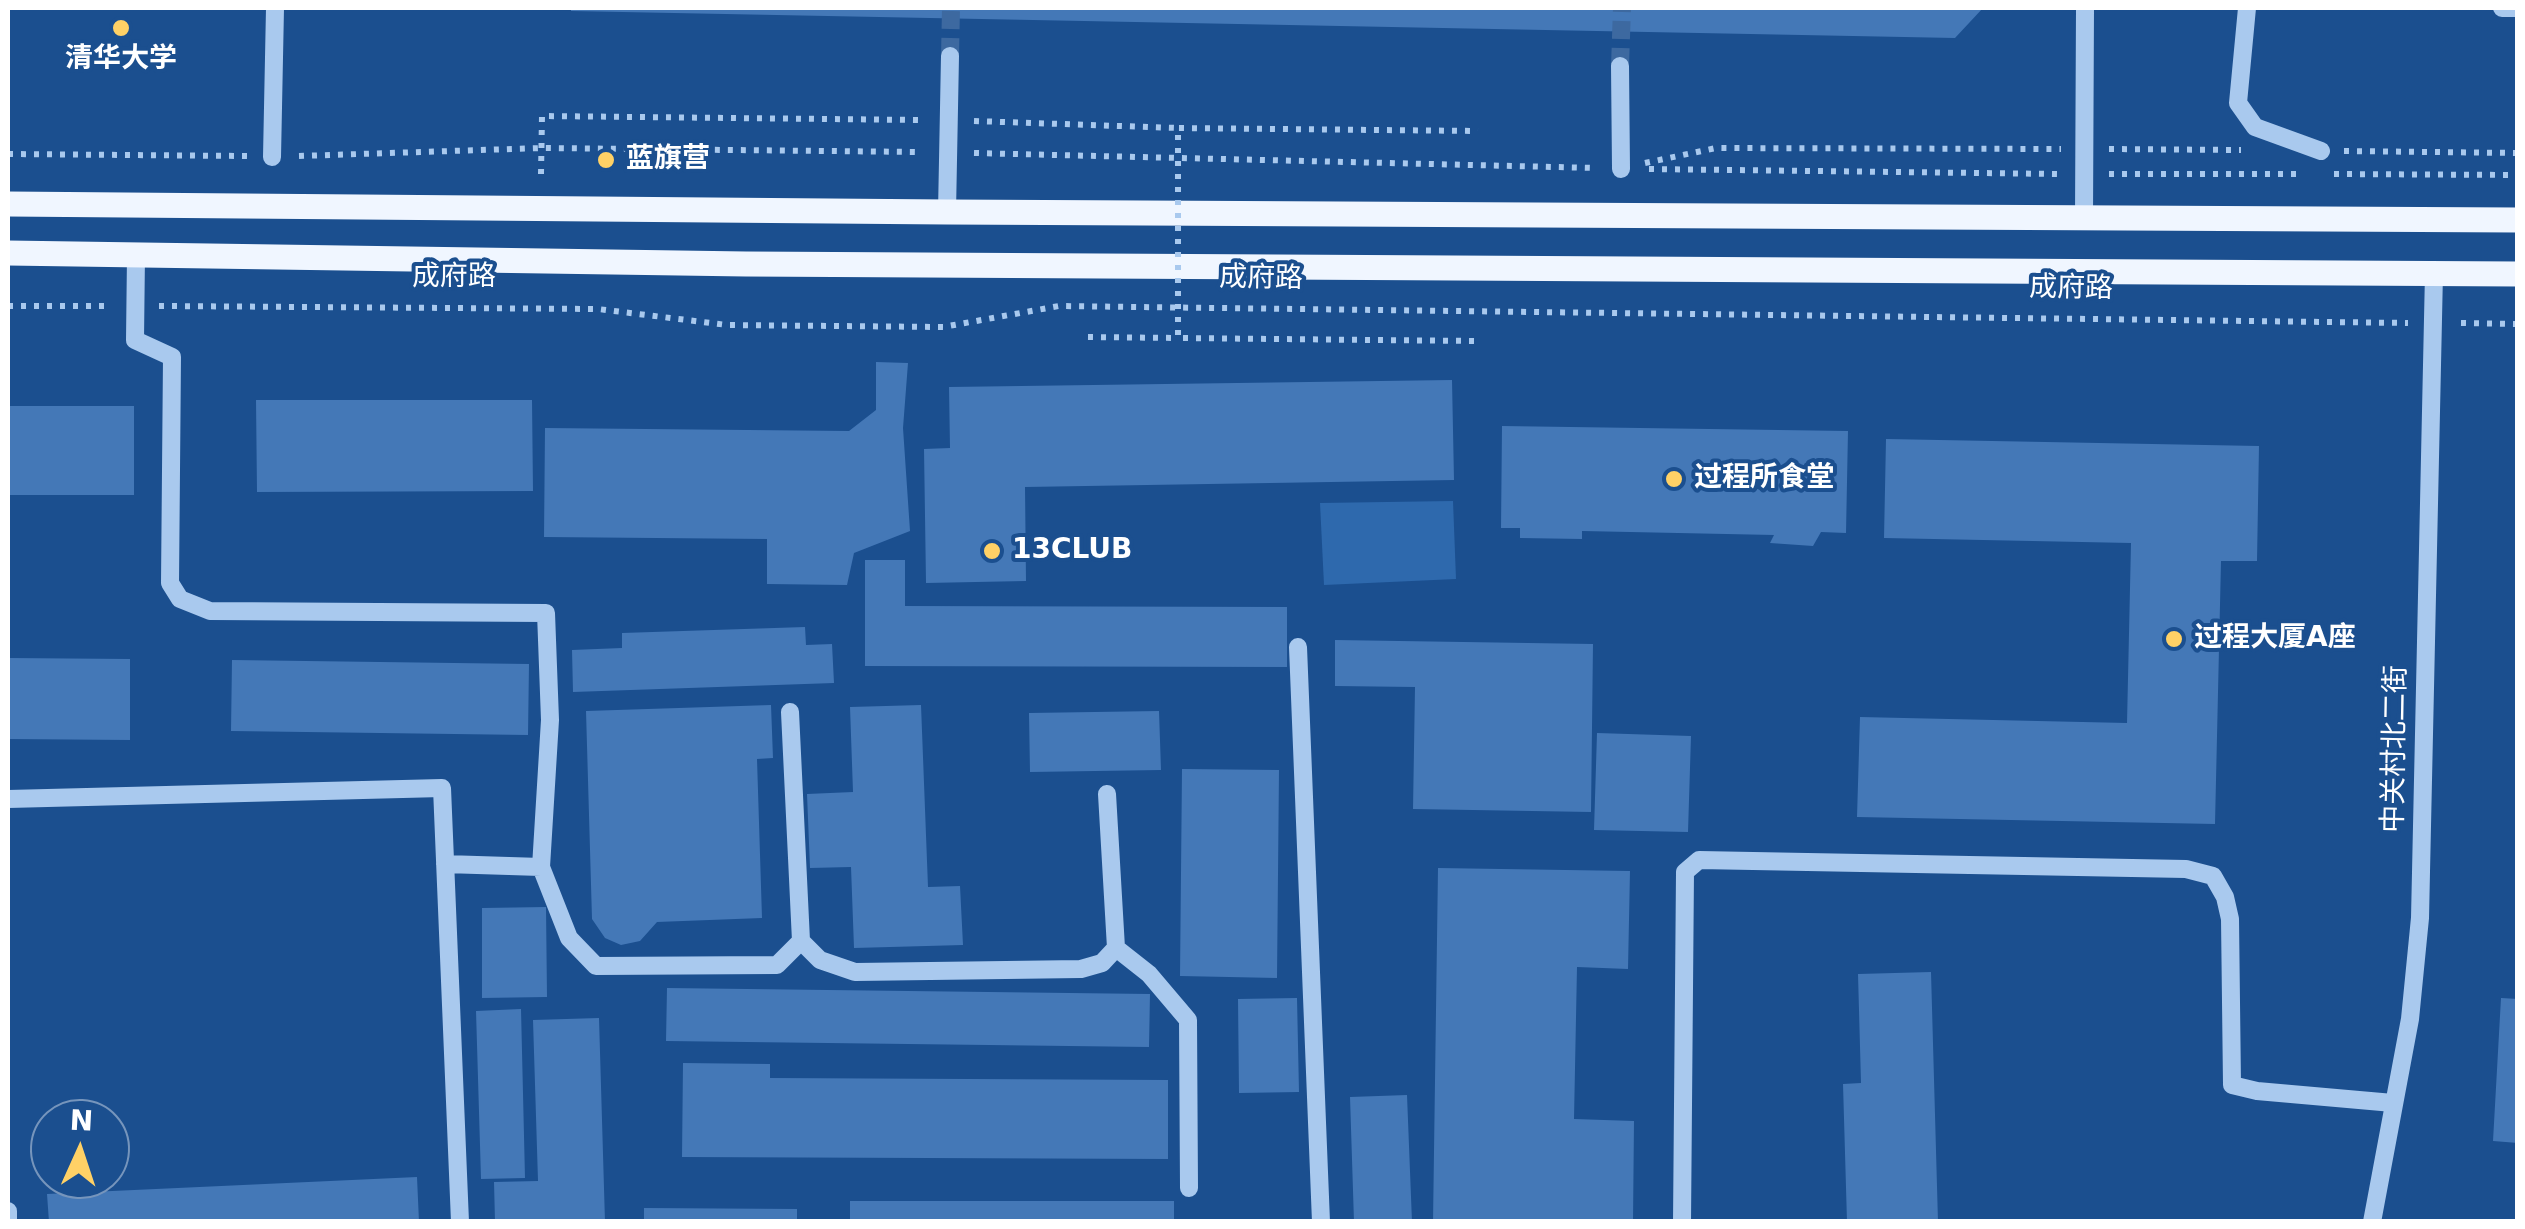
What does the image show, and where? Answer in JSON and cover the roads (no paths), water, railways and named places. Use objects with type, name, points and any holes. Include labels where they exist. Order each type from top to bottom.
[{"type":"main road","points":[[8,204],[2518,220]]},
{"type":"main road","name":"成府路","points":[[8,253],[746,264],[2518,274]]},
{"type":"street","points":[[272,156],[275,8]]},
{"type":"street","points":[[2084,216],[2085,8]]},
{"type":"street","points":[[2247,8],[2238,104],[2255,126],[2321,151]]},
{"type":"street","points":[[2502,8],[2518,8]]},
{"type":"street","points":[[947,212],[950,56]]},
{"type":"street","points":[[1620,66],[1622,168]]},
{"type":"street","points":[[136,254],[134,340],[172,357],[170,583],[180,599],[210,612],[546,613],[550,720],[541,867],[570,938],[596,966],[777,965],[801,941]]},
{"type":"street","name":"中关村北二街","points":[[2372,1222],[2410,1019],[2420,918],[2434,273]]},
{"type":"street","points":[[1298,647],[1321,1222]]},
{"type":"street","points":[[790,712],[801,941],[820,960],[856,972],[1081,969],[1102,963],[1116,948],[1107,794]]},
{"type":"street","points":[[8,799],[442,788],[460,1222]]},
{"type":"street","points":[[1682,1222],[1685,872],[1699,860],[2186,868],[2213,876],[2225,897],[2230,919],[2232,1085],[2257,1092],[2393,1103]]},
{"type":"street","points":[[445,864],[541,867]]},
{"type":"street","points":[[1116,948],[1149,974],[1188,1020],[1189,1188]]},
{"type":"street","points":[[8,1211],[8,1222]]},
{"type":"tunnel","points":[[950,56],[951,8]]},
{"type":"tunnel","points":[[1620,66],[1622,8]]},
{"type":"place","name":"清华大学","points":[[121,28]]},
{"type":"place","name":"蓝旗营","points":[[606,160]]},
{"type":"place","name":"过程所食堂","points":[[1674,479]]},
{"type":"place","name":"13CLUB","points":[[992,551]]},
{"type":"place","name":"过程大厦A座","points":[[2174,639]]}]
